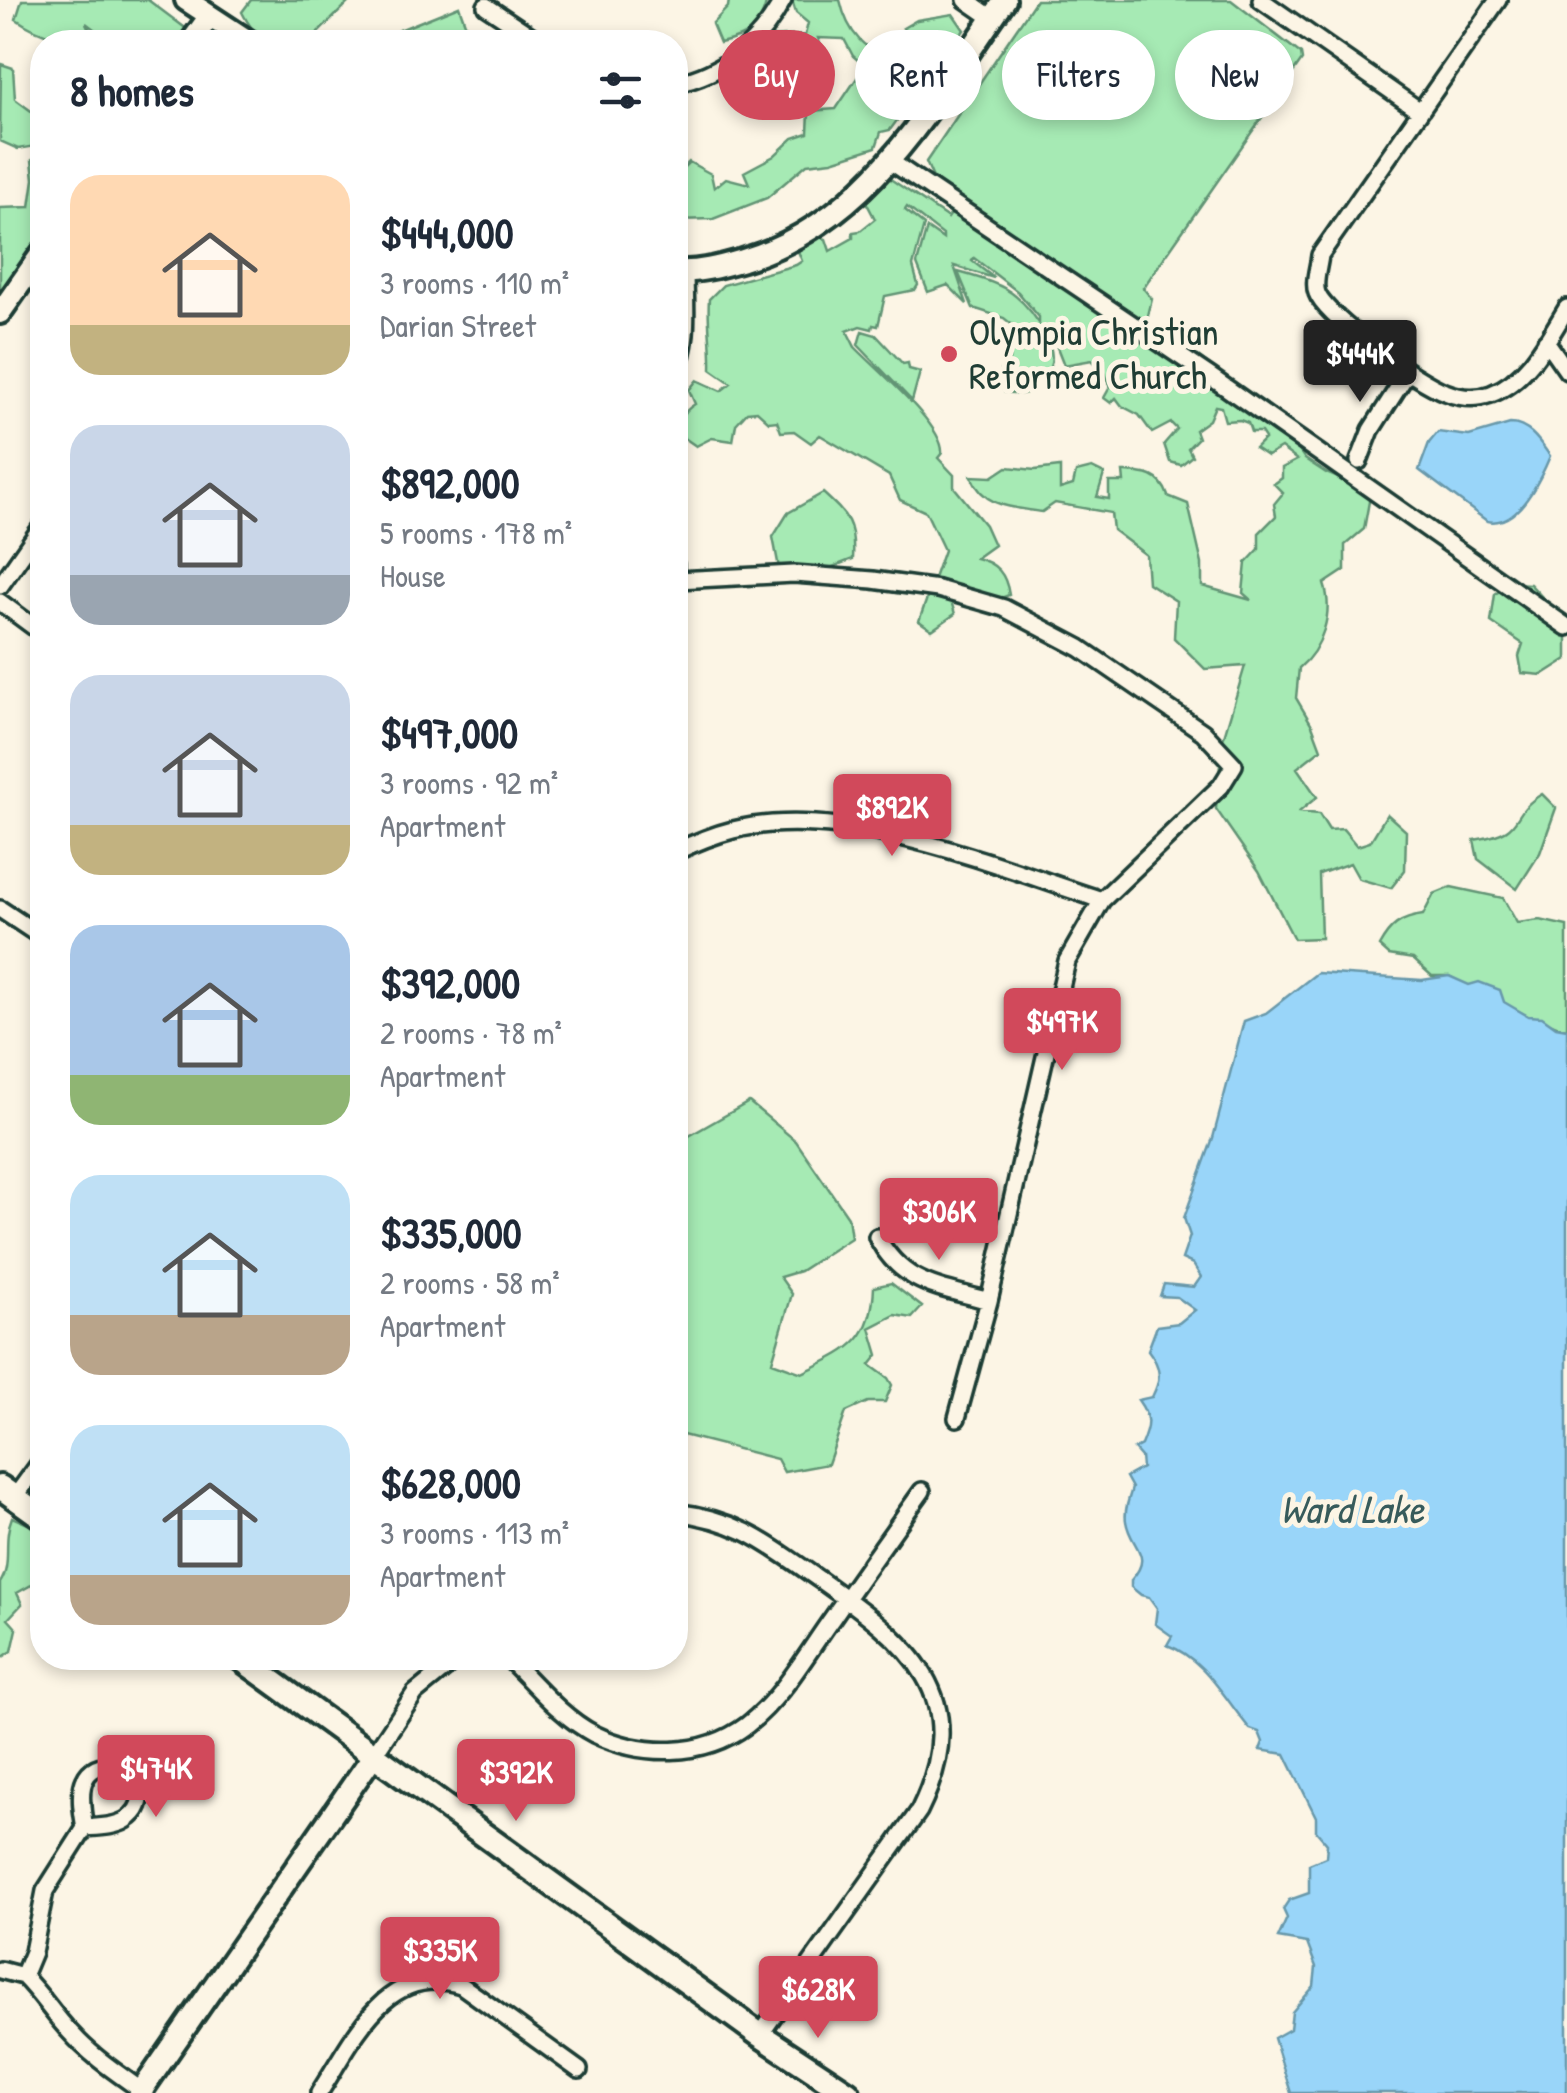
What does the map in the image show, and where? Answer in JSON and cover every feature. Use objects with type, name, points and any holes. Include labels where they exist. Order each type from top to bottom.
[{"type":"main road","points":[[8,1492],[30,1508]]},
{"type":"main road","points":[[257,1670],[760,2035],[848,2093]]},
{"type":"main road","points":[[760,2035],[783,2061],[824,2093]]},
{"type":"street","points":[[186,0],[230,30]]},
{"type":"street","points":[[688,79],[722,67],[753,43],[783,0]]},
{"type":"street","points":[[966,0],[992,18]]},
{"type":"street","points":[[688,271],[765,254],[803,236],[867,187],[890,161],[1005,0]]},
{"type":"street","points":[[1261,0],[1420,111]]},
{"type":"street","points":[[1498,0],[1320,255],[1315,290],[1327,310],[1408,372],[1444,392],[1470,399],[1493,394],[1526,370],[1567,308]]},
{"type":"street","points":[[486,6],[522,30]]},
{"type":"street","points":[[200,30],[209,17]]},
{"type":"street","points":[[890,161],[1211,377],[1567,626]]},
{"type":"street","points":[[0,313],[30,269]]},
{"type":"street","points":[[1546,341],[1567,372]]},
{"type":"street","points":[[1360,461],[1370,430],[1408,372]]},
{"type":"street","points":[[0,586],[30,543]]},
{"type":"street","points":[[688,579],[794,574],[874,580],[938,588],[1004,608],[1080,648],[1204,732],[1234,765],[1221,786],[1102,900],[1066,961],[989,1301],[957,1418]]},
{"type":"street","points":[[0,602],[30,624]]},
{"type":"street","points":[[688,847],[735,830],[781,824],[822,825],[914,839],[1102,900]]},
{"type":"street","points":[[0,909],[30,929]]},
{"type":"street","points":[[877,1237],[888,1258],[915,1279],[989,1301]]},
{"type":"street","points":[[8,1492],[30,1471]]},
{"type":"street","points":[[520,1670],[560,1709],[591,1732],[624,1746],[671,1753],[710,1743],[746,1726],[776,1696],[922,1491]]},
{"type":"street","points":[[688,1515],[730,1523],[756,1536],[846,1598],[910,1650],[934,1697],[941,1750],[935,1780],[919,1812],[760,2035]]},
{"type":"street","points":[[0,1970],[23,1976],[69,2032],[142,2092],[415,1693],[443,1670]]},
{"type":"street","points":[[23,1976],[34,1952],[46,1891],[85,1828],[80,1792],[87,1774],[114,1764],[132,1773],[140,1792],[136,1812],[119,1824],[85,1828]]},
{"type":"street","points":[[319,2093],[366,2020],[384,2000],[404,1986],[423,1981],[461,1985],[578,2070]]},
{"type":"green space","points":[[22,0],[148,0],[188,30],[95,30],[86,23],[89,30],[35,30],[16,19]]},
{"type":"green space","points":[[251,0],[349,2],[321,30],[254,30],[242,12]]},
{"type":"green space","points":[[729,0],[767,0],[761,19],[752,30],[718,30],[718,38],[712,24],[728,7]]},
{"type":"green space","points":[[792,0],[840,0],[855,34],[855,58],[844,39],[835,39],[835,30],[806,30],[808,23],[796,13]]},
{"type":"green space","points":[[1036,0],[1231,0],[1270,30],[1175,30],[1175,120],[1260,120],[1143,288],[1152,299],[1146,324],[1177,339],[1183,363],[1198,356],[1271,411],[1305,459],[1370,496],[1364,529],[1345,545],[1345,570],[1324,584],[1328,607],[1320,641],[1299,668],[1296,698],[1321,749],[1297,768],[1317,797],[1299,812],[1319,814],[1329,830],[1343,829],[1357,846],[1370,842],[1387,814],[1406,831],[1405,870],[1391,888],[1359,879],[1350,863],[1319,874],[1321,938],[1294,939],[1259,871],[1216,809],[1222,743],[1245,666],[1205,669],[1174,638],[1176,601],[1148,583],[1146,555],[1113,530],[1111,513],[1055,503],[1042,512],[1010,507],[983,494],[971,476],[992,477],[1007,467],[1060,467],[1060,489],[1073,485],[1076,472],[1092,468],[1104,474],[1097,497],[1109,499],[1109,482],[1124,482],[1123,472],[1151,476],[1161,483],[1168,496],[1188,504],[1202,564],[1202,586],[1251,600],[1243,593],[1246,563],[1259,549],[1259,533],[1276,516],[1274,504],[1283,493],[1274,484],[1282,478],[1282,468],[1297,460],[1281,448],[1267,456],[1255,448],[1265,438],[1261,432],[1251,432],[1248,423],[1240,420],[1225,421],[1221,407],[1215,406],[1209,420],[1195,430],[1198,438],[1188,448],[1192,456],[1181,465],[1170,462],[1164,444],[1177,429],[1171,423],[1152,433],[1139,415],[1116,398],[1111,403],[1104,398],[1110,387],[1105,373],[1092,360],[1064,365],[1051,332],[1045,333],[1052,356],[1045,378],[1034,379],[1031,392],[1005,392],[998,380],[1001,369],[1008,365],[1015,327],[1004,318],[973,308],[958,272],[1004,288],[1039,323],[1039,317],[1018,292],[974,258],[972,261],[994,278],[954,266],[967,304],[948,285],[928,292],[917,264],[927,228],[943,239],[943,235],[907,207],[905,210],[924,225],[913,266],[918,285],[915,290],[885,296],[878,326],[847,331],[855,347],[921,413],[940,441],[942,453],[938,458],[954,475],[954,487],[985,525],[994,545],[976,558],[999,570],[1009,595],[981,606],[950,598],[955,614],[932,630],[919,621],[944,550],[926,512],[900,500],[889,476],[820,435],[811,443],[794,431],[781,432],[777,421],[769,422],[757,411],[747,412],[736,424],[733,441],[712,438],[696,446],[688,440],[688,409],[695,404],[689,390],[697,380],[721,391],[731,383],[711,369],[709,299],[723,285],[796,265],[802,261],[794,241],[809,233],[826,239],[830,251],[853,238],[853,232],[875,219],[863,196],[886,176],[948,218],[961,200],[933,178],[926,162],[955,120],[982,120],[982,80],[1002,50],[1002,120],[1155,120],[1155,30],[1016,30]]},
{"type":"green space","points":[[459,6],[466,26],[464,30],[399,30]]},
{"type":"green space","points":[[953,14],[964,30],[903,28],[917,20]]},
{"type":"green space","points":[[1294,49],[1302,60],[1294,71]]},
{"type":"green space","points":[[1,64],[13,68],[15,99],[30,110],[30,147],[18,149],[0,141]]},
{"type":"green space","points":[[855,81],[855,120],[897,120],[890,130],[881,132],[876,147],[832,161],[807,164],[767,198],[713,219],[688,220],[689,162],[711,174],[714,188],[726,178],[749,184],[744,172],[774,156],[793,138],[808,133],[809,120],[835,120],[836,109]]},
{"type":"green space","points":[[30,207],[30,266],[0,301],[0,208]]},
{"type":"green space","points":[[862,331],[876,335],[903,364],[908,363],[909,369],[920,372],[912,401],[858,345]]},
{"type":"green space","points":[[823,493],[848,521],[853,559],[825,570],[779,568],[773,537],[788,513]]},
{"type":"green space","points":[[1512,583],[1530,584],[1567,624],[1567,659],[1542,675],[1522,673],[1519,656],[1523,644],[1491,622],[1495,594]]},
{"type":"green space","points":[[1542,794],[1556,808],[1540,853],[1517,889],[1478,859],[1474,840],[1503,832]]},
{"type":"green space","points":[[1451,887],[1503,898],[1517,923],[1540,920],[1567,926],[1567,1029],[1528,1016],[1449,976],[1432,976],[1413,959],[1389,955],[1379,946],[1396,924],[1423,915],[1434,894]]},
{"type":"green space","points":[[749,1102],[796,1141],[848,1217],[851,1238],[800,1271],[780,1277],[792,1294],[772,1362],[802,1373],[844,1350],[862,1333],[868,1321],[874,1287],[891,1283],[922,1307],[912,1318],[895,1315],[870,1328],[878,1355],[870,1365],[892,1385],[885,1402],[868,1402],[846,1412],[828,1464],[784,1472],[777,1459],[688,1436],[688,1137]]},
{"type":"green space","points":[[12,1517],[30,1525],[30,1586],[17,1593],[22,1604],[8,1619],[17,1629],[12,1651],[0,1659],[0,1583],[6,1568]]},
{"type":"water","points":[[1510,424],[1528,430],[1550,456],[1526,500],[1509,517],[1487,521],[1419,470],[1429,443],[1438,432],[1469,436]]},
{"type":"water","name":"Ward Lake","points":[[1317,973],[1422,980],[1449,976],[1469,985],[1479,982],[1500,990],[1504,1002],[1528,1016],[1542,1017],[1567,1029],[1567,2093],[1291,2093],[1274,2038],[1290,2029],[1292,2012],[1314,1986],[1316,1967],[1307,1943],[1278,1938],[1287,1918],[1283,1909],[1289,1900],[1309,1893],[1309,1864],[1326,1857],[1327,1844],[1316,1831],[1316,1817],[1285,1754],[1260,1750],[1263,1742],[1259,1732],[1250,1729],[1203,1669],[1167,1645],[1172,1636],[1155,1624],[1157,1608],[1149,1597],[1131,1587],[1141,1557],[1126,1521],[1132,1488],[1126,1477],[1142,1468],[1141,1457],[1134,1449],[1141,1445],[1147,1422],[1138,1400],[1152,1397],[1159,1378],[1158,1367],[1148,1350],[1157,1326],[1179,1323],[1195,1310],[1177,1297],[1160,1296],[1164,1284],[1194,1287],[1201,1277],[1193,1264],[1182,1259],[1190,1236],[1184,1218],[1213,1138],[1244,1021],[1266,1013]]},
{"type":"place","name":"Olympia Christian Reformed Church","points":[[949,354]]}]
